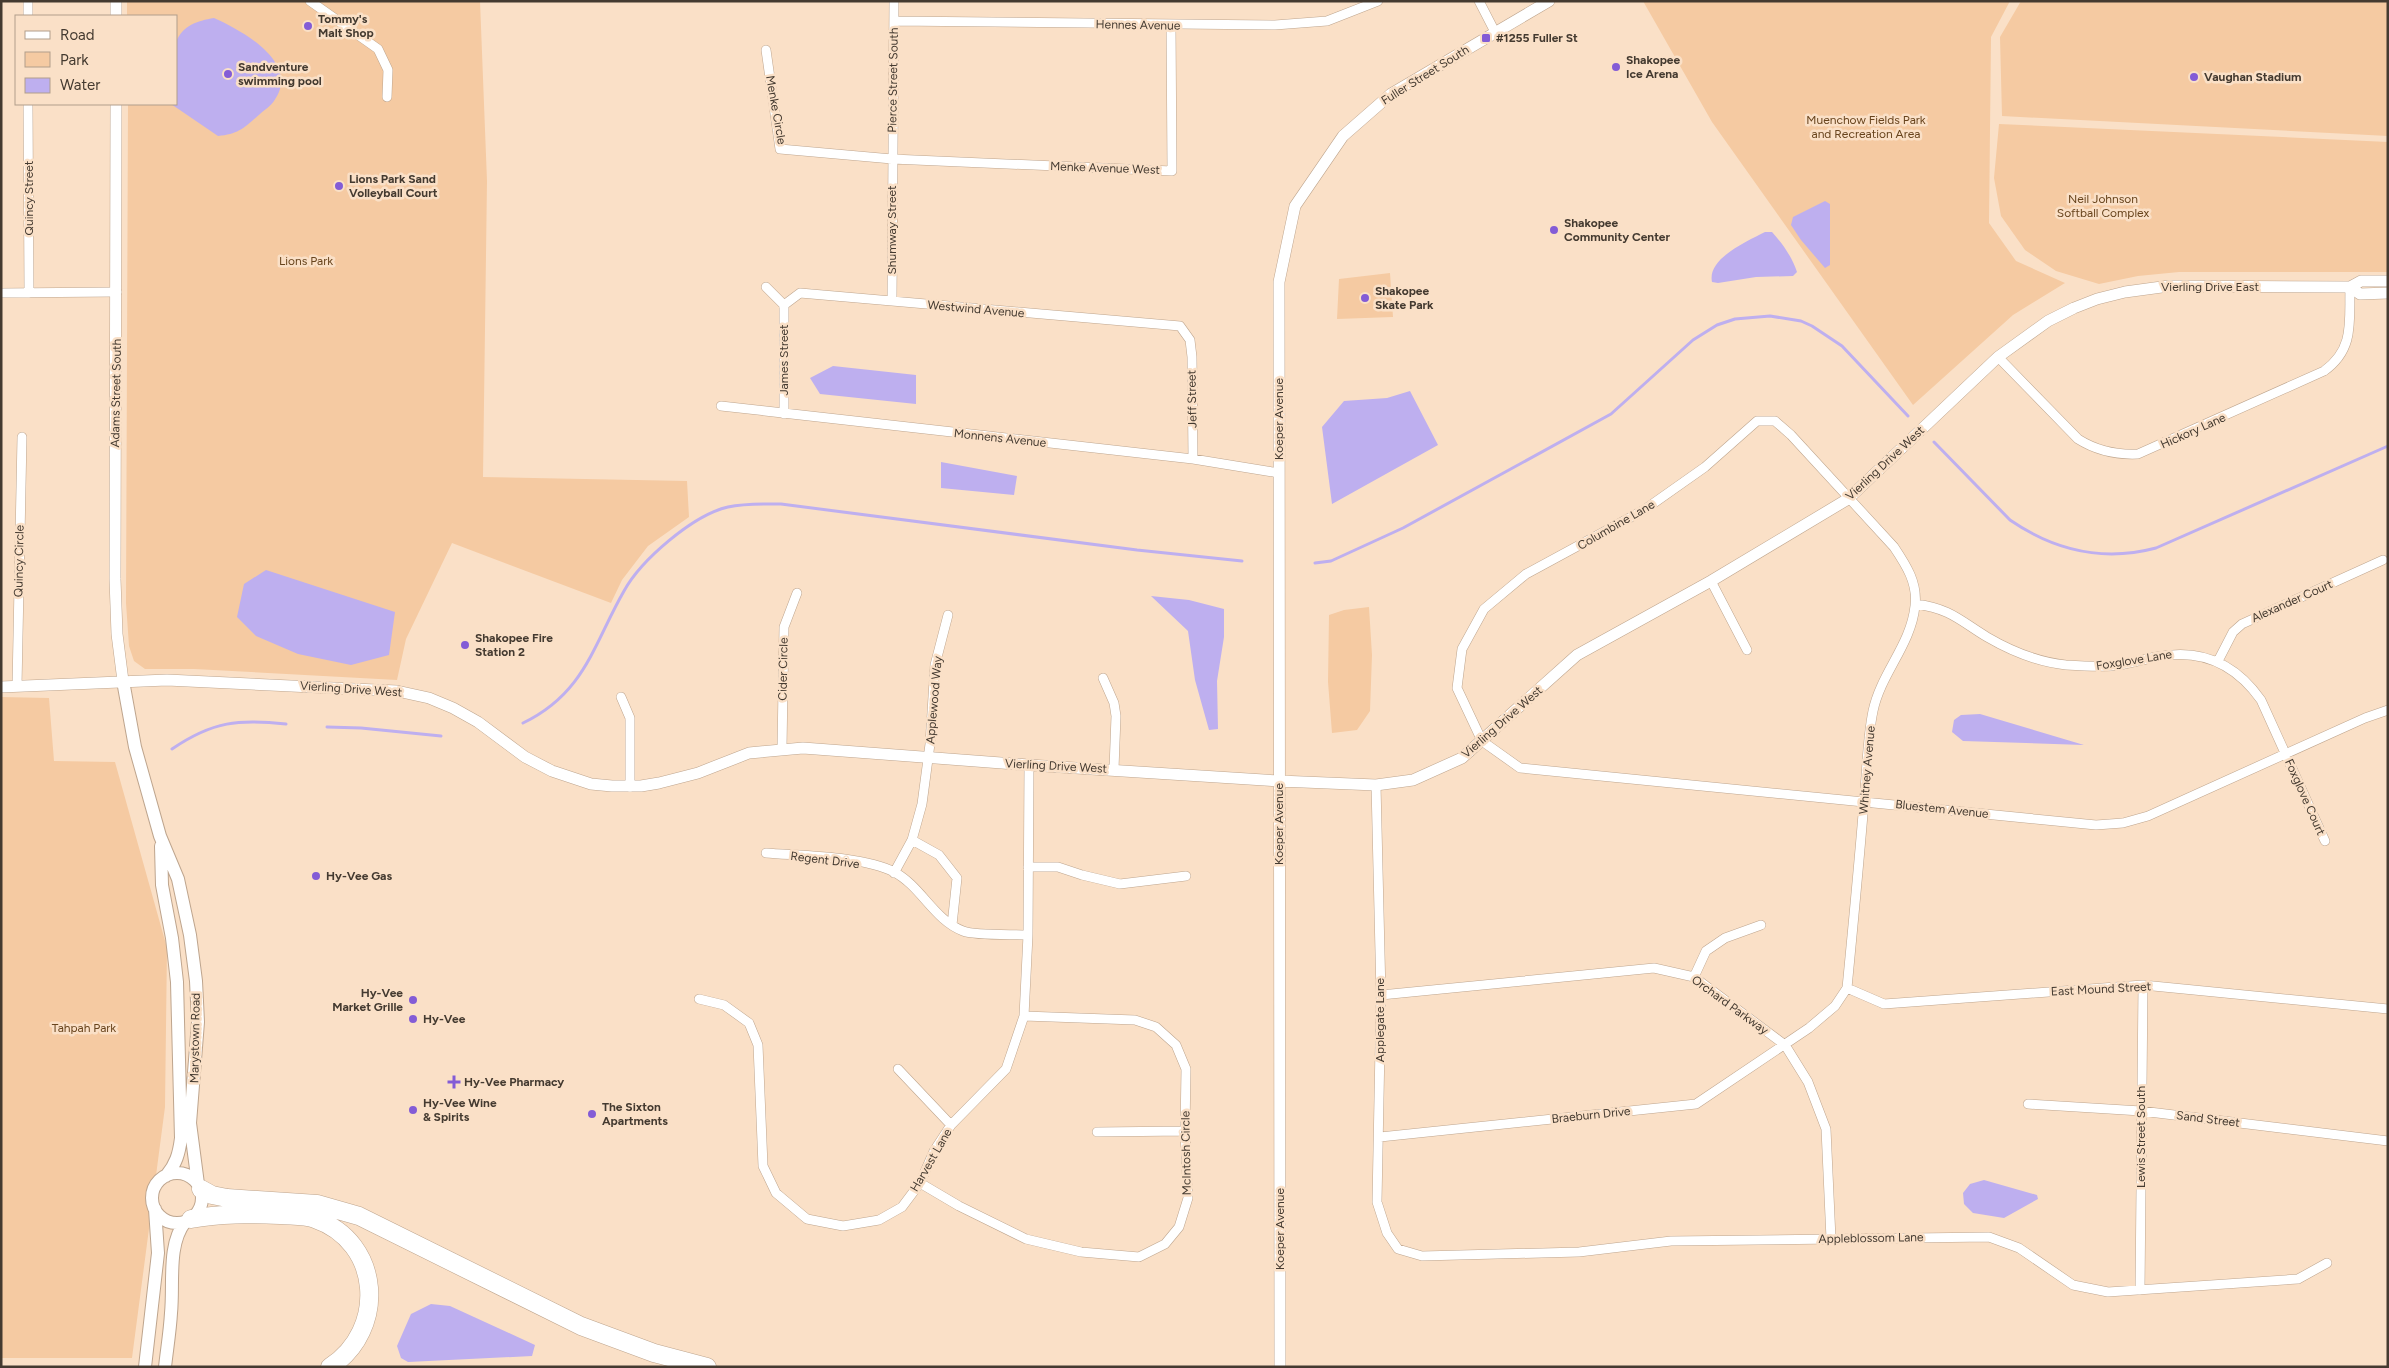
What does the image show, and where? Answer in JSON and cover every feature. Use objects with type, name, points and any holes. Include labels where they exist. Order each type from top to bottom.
[{"type":"highway","points":[[199,1186],[212,1195],[227,1198],[317,1204],[360,1216],[581,1326],[654,1353],[707,1367]]},
{"type":"highway","points":[[188,1220],[222,1214],[314,1218],[334,1228],[350,1242],[361,1258],[367,1274],[369,1306],[367,1321],[360,1336],[350,1350],[330,1367]]},
{"type":"main road","name":"Marystown Road","points":[[123,681],[135,747],[160,836],[178,880],[182,896],[196,981],[198,1022],[190,1124],[199,1186]]},
{"type":"main road","name":"Marystown Road","points":[[160,836],[162,885],[172,938],[177,982],[181,1138],[179,1156],[174,1167],[166,1176]]},
{"type":"main road","points":[[145,1366],[158,1253],[154,1190],[166,1176],[183,1174],[199,1186],[201,1206],[180,1229],[175,1243],[171,1313],[165,1366]]},
{"type":"main road","points":[[155,1209],[168,1221],[188,1220]]},
{"type":"street","points":[[28,1],[28,15]]},
{"type":"street","points":[[116,1],[116,15]]},
{"type":"street","points":[[310,1],[378,49],[388,70],[387,96]]},
{"type":"street","name":"Pierce Street South","points":[[892,160],[894,1]]},
{"type":"street","name":"Hennes Avenue","points":[[894,20],[1275,25],[1327,22],[1378,1]]},
{"type":"street","points":[[1479,1],[1495,32]]},
{"type":"street","name":"Fuller Street South","points":[[1279,282],[1295,206],[1342,136],[1391,94],[1549,1]]},
{"type":"street","name":"Menke Avenue West","points":[[892,160],[1172,171],[1171,25]]},
{"type":"street","name":"Menke Circle","points":[[766,50],[780,149],[892,160]]},
{"type":"street","name":"Quincy Street","points":[[28,105],[29,293]]},
{"type":"street","name":"Adams Street South","points":[[116,105],[115,580],[117,640],[123,681]]},
{"type":"street","name":"Shumway Street","points":[[892,160],[892,301]]},
{"type":"street","name":"Vierling Drive East","points":[[1998,357],[2048,321],[2097,299],[2125,292],[2168,286],[2350,287],[2361,281],[2388,281]]},
{"type":"street","name":"Koeper Avenue","points":[[1279,282],[1280,1366]]},
{"type":"street","points":[[766,287],[784,305]]},
{"type":"street","name":"Vierling Drive East","points":[[2350,287],[2360,294],[2388,293]]},
{"type":"street","name":"Hickory Lane","points":[[1998,357],[2078,439],[2091,447],[2109,452],[2138,454],[2324,371],[2336,363],[2345,350],[2348,337],[2350,287]]},
{"type":"street","points":[[1,293],[117,292]]},
{"type":"street","name":"Westwind Avenue","points":[[784,305],[800,293],[1180,326],[1190,340]]},
{"type":"street","name":"James Street","points":[[784,305],[784,414]]},
{"type":"street","name":"Jeff Street","points":[[1190,340],[1193,458]]},
{"type":"street","name":"Vierling Drive West","points":[[1,687],[123,681],[197,680],[380,690],[416,695],[454,708],[478,722],[525,757],[552,771],[590,784],[630,787],[680,778],[749,753],[782,748],[1029,765],[1376,785],[1413,780],[1462,758],[1577,655],[1711,581],[1848,499],[1998,357]]},
{"type":"street","name":"Monnens Avenue","points":[[721,406],[1193,458],[1279,473]]},
{"type":"street","name":"Columbine Lane","points":[[1482,741],[1457,688],[1462,649],[1484,609],[1526,574],[1644,510],[1705,467],[1757,421],[1775,421],[1791,435],[1848,499]]},
{"type":"street","name":"Quincy Circle","points":[[17,686],[22,437]]},
{"type":"street","name":"Whitney Avenue","points":[[1847,988],[1873,713],[1878,693],[1912,628],[1916,604],[1914,587],[1907,567],[1894,547],[1848,499]]},
{"type":"street","name":"Alexander Court","points":[[2218,661],[2233,632],[2242,624],[2383,560]]},
{"type":"street","points":[[1711,581],[1747,650]]},
{"type":"street","name":"Cider Circle","points":[[782,748],[784,627],[797,593]]},
{"type":"street","name":"Foxglove Lane","points":[[1916,604],[1933,606],[1949,612],[1986,636],[2012,650],[2038,660],[2089,667],[2112,666],[2178,654],[2198,655],[2218,661],[2234,670],[2250,684],[2261,700],[2286,754]]},
{"type":"street","name":"Applewood Way","points":[[894,873],[912,840],[922,804],[928,757],[935,665],[948,615]]},
{"type":"street","points":[[1103,678],[1114,704],[1116,716],[1114,769]]},
{"type":"street","points":[[622,697],[630,718],[630,787]]},
{"type":"street","name":"Bluestem Avenue","points":[[1482,741],[1520,768],[2096,825],[2123,823],[2156,813],[2365,718],[2388,710]]},
{"type":"street","name":"Foxglove Court","points":[[2286,754],[2325,841]]},
{"type":"street","name":"Harvest Lane","points":[[699,999],[724,1005],[749,1023],[758,1045],[763,1166],[776,1193],[807,1218],[843,1226],[879,1220],[902,1207],[920,1183],[934,1150],[951,1125],[1006,1069],[1024,1016],[1028,935],[1029,765]]},
{"type":"street","name":"Applegate Lane","points":[[1376,785],[1381,995],[1380,1137],[1377,1202],[1387,1233],[1398,1249]]},
{"type":"street","points":[[912,840],[938,855],[957,878],[952,925]]},
{"type":"street","name":"Regent Drive","points":[[766,853],[850,860],[894,873],[920,895],[943,920],[964,932],[1028,935]]},
{"type":"street","points":[[1028,867],[1058,867],[1120,884],[1186,876]]},
{"type":"street","points":[[1694,977],[1706,951],[1725,938],[1761,925]]},
{"type":"street","name":"Orchard Parkway","points":[[1381,995],[1654,968],[1694,977],[1785,1045],[1808,1082],[1826,1130],[1831,1239]]},
{"type":"street","name":"East Mound Street","points":[[1847,988],[1884,1004],[2142,985],[2388,1009]]},
{"type":"street","name":"Lewis Street South","points":[[2140,1290],[2142,985]]},
{"type":"street","points":[[1785,1045],[1835,1006],[1847,988]]},
{"type":"street","name":"McIntosh Circle","points":[[920,1183],[959,1206],[1026,1239],[1081,1252],[1139,1257],[1164,1244],[1179,1227],[1188,1198],[1185,1131],[1186,1069],[1176,1045],[1156,1027],[1135,1020],[1024,1016]]},
{"type":"street","name":"Braeburn Drive","points":[[1380,1137],[1696,1104],[1785,1045]]},
{"type":"street","points":[[898,1069],[951,1125]]},
{"type":"street","name":"Sand Street","points":[[2028,1104],[2141,1111],[2388,1141]]},
{"type":"street","points":[[1097,1132],[1185,1131]]},
{"type":"street","name":"Appleblossom Lane","points":[[1398,1249],[1422,1256],[1579,1252],[1671,1240],[1989,1237],[2018,1248],[2073,1285],[2108,1292],[2298,1279],[2327,1264]]},
{"type":"green space","name":"Lions Park","points":[[127,1],[480,1],[487,181],[483,477],[687,481],[689,517],[648,546],[622,580],[611,603],[452,543],[406,639],[397,680],[194,669],[145,669],[134,661],[129,646],[126,603],[128,105],[178,105],[178,15],[127,15]]},
{"type":"green space","name":"Muenchow Fields Park and Recreation Area","points":[[1643,1],[2010,1],[1991,37],[1989,223],[2016,261],[2065,283],[2013,315],[1913,405],[1712,122]]},
{"type":"green space","name":"Vaughan Stadium","points":[[2021,1],[2388,1],[2388,136],[2002,116],[2000,37]]},
{"type":"green space","name":"Neil Johnson Softball Complex","points":[[1999,124],[2388,142],[2388,272],[2179,272],[2138,276],[2099,284],[2056,271],[2025,250],[2001,216],[1994,178]]},
{"type":"green space","name":"Shakopee Skate Park","points":[[1390,273],[1393,317],[1337,319],[1339,279]]},
{"type":"green space","points":[[1369,607],[1372,655],[1370,711],[1357,730],[1332,733],[1328,682],[1329,615],[1344,610]]},
{"type":"green space","name":"Tahpah Park","points":[[1,697],[49,698],[54,761],[115,762],[167,948],[165,1107],[132,1358],[1,1358]]},
{"type":"water","name":"Sandventure swimming pool","points":[[214,18],[239,31],[265,50],[274,61],[280,74],[281,87],[271,105],[241,130],[231,134],[218,136],[172,105],[178,105],[178,38],[191,25]]},
{"type":"water","points":[[1825,201],[1830,204],[1830,265],[1825,268],[1791,225],[1793,217]]},
{"type":"water","points":[[1765,232],[1772,232],[1787,251],[1797,272],[1793,276],[1756,277],[1718,283],[1712,282],[1712,273],[1722,258],[1739,245]]},
{"type":"water","points":[[833,366],[916,375],[916,404],[820,394],[810,378]]},
{"type":"water","points":[[1410,391],[1438,445],[1332,504],[1322,427],[1344,401],[1387,398]]},
{"type":"water","points":[[941,462],[1017,476],[1014,495],[941,488]]},
{"type":"water","points":[[266,570],[395,612],[389,655],[351,665],[298,654],[256,636],[237,617],[244,584]]},
{"type":"water","points":[[1151,596],[1189,600],[1224,609],[1224,637],[1217,681],[1218,729],[1209,730],[1195,680],[1188,631]]},
{"type":"water","points":[[1980,714],[2084,745],[1963,741],[1952,732],[1954,720],[1961,715]]},
{"type":"water","points":[[1984,1180],[2037,1195],[2038,1199],[2004,1218],[1973,1213],[1964,1204],[1963,1193],[1970,1184]]},
{"type":"water","points":[[431,1304],[450,1306],[535,1345],[532,1356],[408,1362],[401,1358],[397,1346],[411,1314]]},
{"type":"waterway","points":[[1315,563],[1331,561],[1403,528],[1611,414],[1693,340],[1717,325],[1735,319],[1770,316],[1801,321],[1812,326],[1842,346],[1908,416]]},
{"type":"waterway","points":[[1934,442],[2010,520],[2027,531],[2062,546],[2080,551],[2117,554],[2156,548],[2388,446]]},
{"type":"waterway","points":[[523,723],[544,711],[561,697],[574,682],[595,649],[624,591],[642,566],[669,540],[684,529],[699,519],[728,507],[748,504],[781,504],[1137,550],[1242,561]]},
{"type":"waterway","points":[[172,749],[200,733],[227,724],[240,722],[286,724]]},
{"type":"waterway","points":[[327,727],[361,728],[441,736]]},
{"type":"place","name":"Tommy's Malt Shop","points":[[308,26]]},
{"type":"place","name":"#1255 Fuller St","points":[[1486,38]]},
{"type":"place","name":"Shakopee Ice Arena","points":[[1616,67]]},
{"type":"place","name":"Sandventure swimming pool","points":[[228,74]]},
{"type":"place","name":"Vaughan Stadium","points":[[2194,77]]},
{"type":"place","name":"Lions Park Sand Volleyball Court","points":[[339,186]]},
{"type":"place","name":"Shakopee Community Center","points":[[1554,230]]},
{"type":"place","name":"Shakopee Skate Park","points":[[1365,298]]},
{"type":"place","name":"Shakopee Fire Station 2","points":[[465,645]]},
{"type":"place","name":"Hy-Vee Gas","points":[[316,876]]},
{"type":"place","name":"Hy-Vee Market Grille","points":[[413,1000]]},
{"type":"place","name":"Hy-Vee","points":[[413,1019]]},
{"type":"place","name":"Hy-Vee Pharmacy","points":[[454,1082]]},
{"type":"place","name":"Hy-Vee Wine & Spirits","points":[[413,1110]]},
{"type":"place","name":"The Sixton Apartments","points":[[592,1114]]}]
